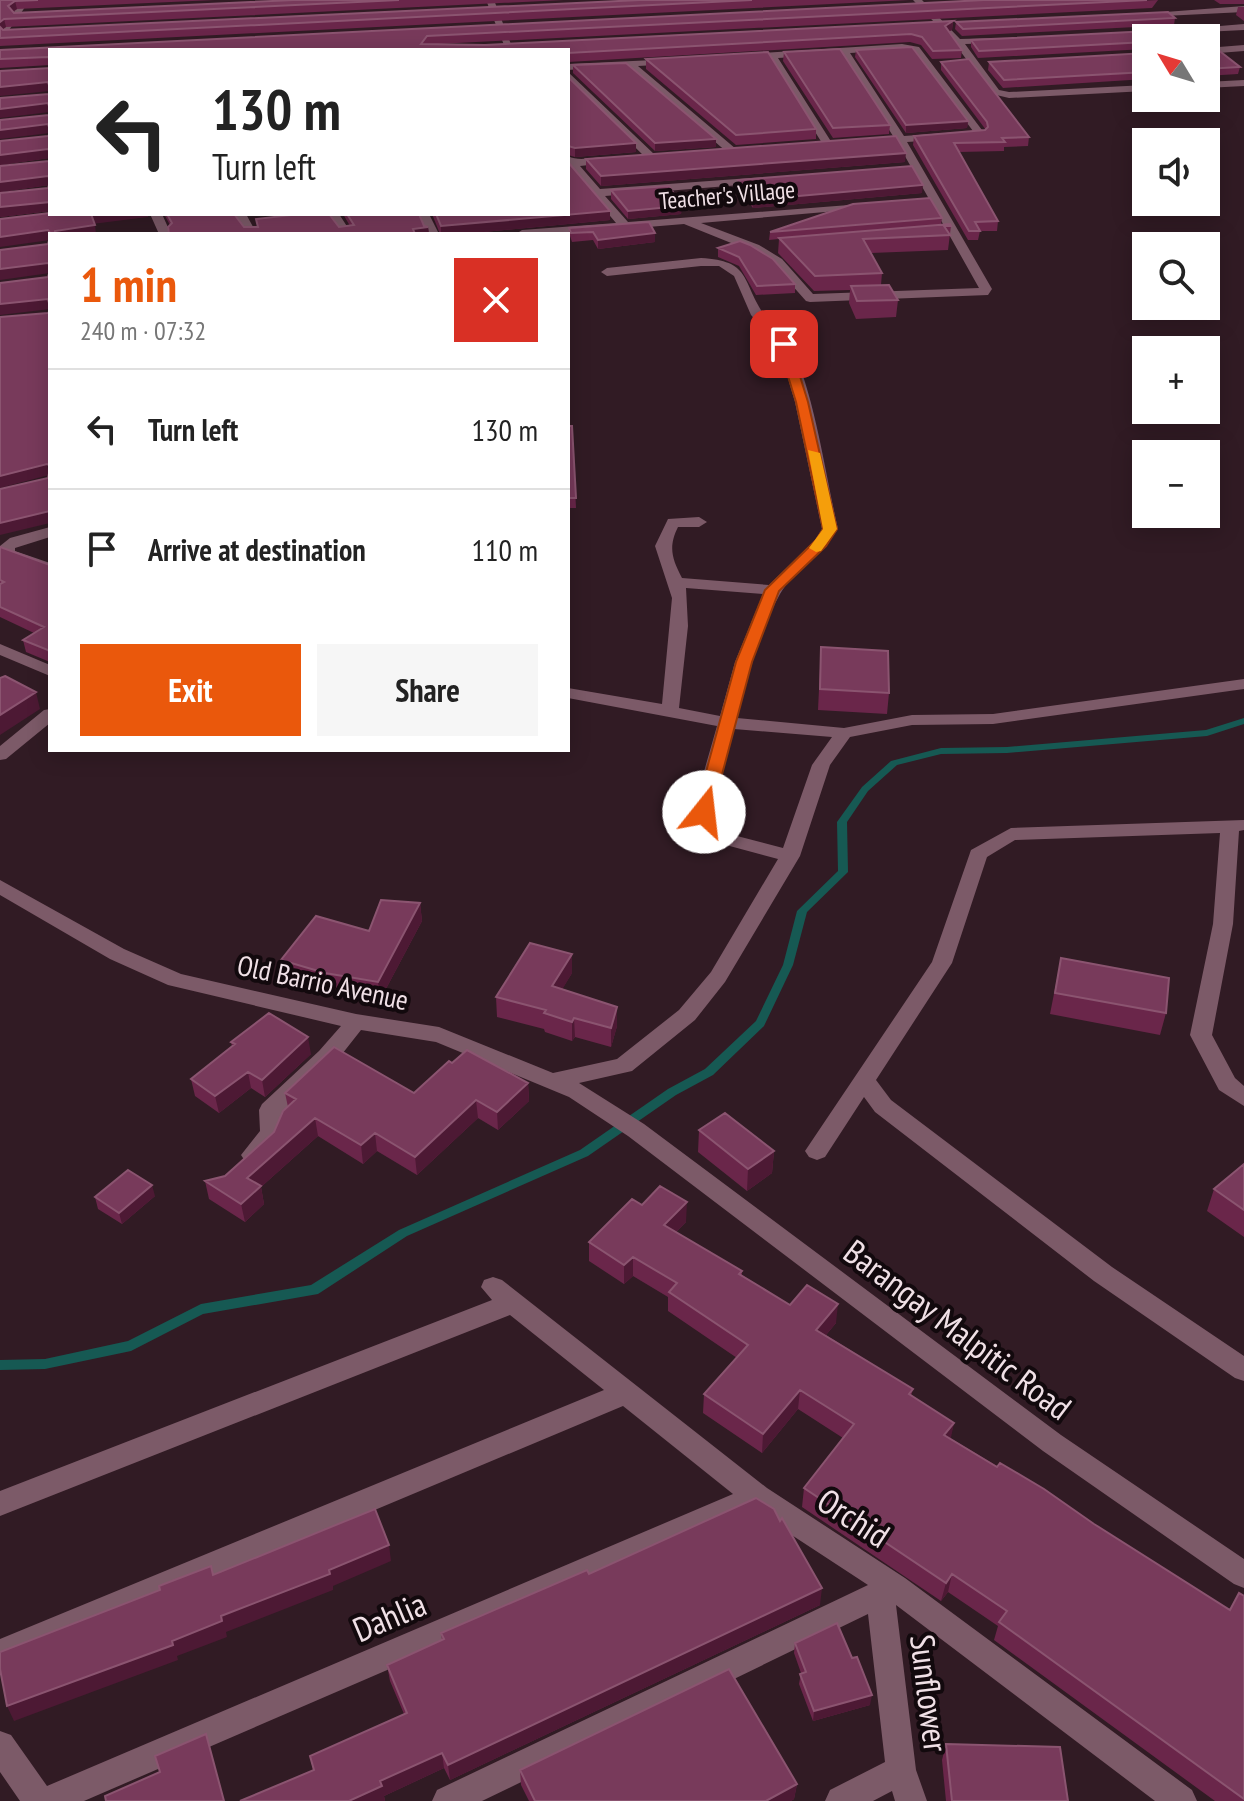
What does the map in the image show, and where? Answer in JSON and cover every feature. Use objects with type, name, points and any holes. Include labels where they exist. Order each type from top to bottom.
[{"type":"street","points":[[3,37],[26,0]]},
{"type":"street","points":[[1232,0],[1244,8]]},
{"type":"street","points":[[920,3],[977,64],[996,92],[1009,95],[1132,89]]},
{"type":"street","points":[[479,10],[493,4],[510,8]]},
{"type":"street","points":[[493,4],[509,45]]},
{"type":"street","points":[[907,6],[937,4]]},
{"type":"street","points":[[1133,15],[1244,8]]},
{"type":"street","points":[[17,15],[33,15]]},
{"type":"street","points":[[928,25],[959,24]]},
{"type":"street","points":[[484,27],[515,25]]},
{"type":"street","points":[[1220,28],[1244,27]]},
{"type":"street","points":[[3,37],[21,32]]},
{"type":"street","points":[[958,42],[1006,39]]},
{"type":"street","points":[[495,46],[524,45]]},
{"type":"street","points":[[1220,50],[1244,48]]},
{"type":"street","points":[[740,57],[916,49],[932,65],[980,134],[857,142]]},
{"type":"street","points":[[684,220],[755,248],[778,262],[806,296],[816,299],[984,292],[986,289],[901,140],[843,50]]},
{"type":"street","points":[[772,56],[827,143]]},
{"type":"street","points":[[570,67],[692,60]]},
{"type":"street","points":[[629,63],[732,151]]},
{"type":"street","points":[[977,64],[992,63]]},
{"type":"street","points":[[570,77],[651,157]]},
{"type":"street","points":[[1220,84],[1244,83]]},
{"type":"street","points":[[811,145],[842,143]]},
{"type":"street","points":[[719,152],[748,150]]},
{"type":"street","points":[[635,158],[665,156]]},
{"type":"street","points":[[570,161],[619,159]]},
{"type":"street","points":[[570,161],[625,226]]},
{"type":"street","points":[[900,169],[916,168]]},
{"type":"street","points":[[597,193],[773,179]]},
{"type":"street","points":[[919,200],[935,199]]},
{"type":"street","name":"Teacher's Village","points":[[528,230],[625,226],[888,203]]},
{"type":"street","points":[[937,233],[952,232]]},
{"type":"street","points":[[755,248],[785,246]]},
{"type":"street","points":[[607,272],[701,262],[722,263],[739,274],[757,315],[784,344],[802,402],[830,529],[821,543],[773,590],[744,662],[699,824],[707,834],[790,856]]},
{"type":"street","points":[[670,711],[680,596],[663,561],[668,530],[673,522],[699,522]]},
{"type":"street","points":[[48,533],[15,541],[7,547],[8,554],[48,567]]},
{"type":"street","points":[[675,582],[773,590]]},
{"type":"street","points":[[0,649],[48,670]]},
{"type":"street","points":[[570,693],[729,723],[844,733],[912,720],[993,719],[1244,684]]},
{"type":"street","points":[[0,755],[48,716]]},
{"type":"street","points":[[552,1081],[624,1065],[687,1015],[718,977],[790,856],[821,765],[844,733]]},
{"type":"street","points":[[817,1151],[942,963],[978,854],[1011,834],[1237,826],[1223,924],[1201,1035],[1227,1084],[1244,1098]]},
{"type":"street","name":"Old Barrio Avenue","points":[[0,886],[117,954],[175,980],[356,1022],[439,1035],[577,1091],[636,1130]]},
{"type":"street","points":[[238,1169],[267,1142],[272,1133],[270,1110],[327,1057],[356,1022]]},
{"type":"street","points":[[865,1082],[883,1106],[1067,1246],[1244,1370]]},
{"type":"street","name":"Barangay Malpitic Road","points":[[636,1130],[1052,1443],[1244,1575]]},
{"type":"street","name":"Orchid","points":[[0,1504],[503,1295],[757,1497],[1181,1801]]},
{"type":"street","points":[[0,1653],[626,1393]]},
{"type":"street","name":"Dahlia","points":[[48,1801],[757,1497]]},
{"type":"street","points":[[448,1801],[888,1591]]},
{"type":"street","name":"Sunflower","points":[[888,1591],[901,1770],[911,1801]]},
{"type":"street","points":[[0,1746],[39,1801]]},
{"type":"street","points":[[841,1801],[901,1770]]},
{"type":"building","points":[[0,0],[38,0],[15,1],[8,6],[14,13],[294,0],[399,0],[4,19],[0,22]]},
{"type":"building","points":[[640,0],[752,0],[0,38],[0,27],[3,30]]},
{"type":"building","points":[[984,0],[1147,0],[427,36],[421,44],[485,45],[953,21],[945,26],[962,50],[933,51],[922,37],[911,34],[570,53],[570,48],[48,48],[48,57],[0,59],[0,50]]},
{"type":"building","points":[[1168,12],[1175,18],[963,29],[956,22]]},
{"type":"building","points":[[1132,32],[1132,43],[979,51],[971,40]]},
{"type":"building","points":[[912,47],[968,121],[906,125],[856,50]]},
{"type":"building","points":[[840,49],[890,125],[833,128],[784,52]]},
{"type":"building","points":[[1220,51],[1240,67],[1220,68]]},
{"type":"building","points":[[768,52],[816,129],[736,135],[646,59]]},
{"type":"building","points":[[1132,54],[1132,73],[1004,80],[989,62]]},
{"type":"building","points":[[969,59],[1029,137],[1002,138],[1005,142],[954,143],[998,221],[975,222],[980,231],[969,231],[914,136],[985,130],[988,127],[941,62]]},
{"type":"building","points":[[626,63],[716,139],[655,143],[573,65]]},
{"type":"building","points":[[48,68],[48,82],[0,87],[0,71]]},
{"type":"building","points":[[570,79],[636,143],[570,147]]},
{"type":"building","points":[[48,94],[48,103],[0,109],[0,98]]},
{"type":"building","points":[[48,115],[48,124],[0,130],[0,120]]},
{"type":"building","points":[[48,136],[48,149],[0,155],[0,141]]},
{"type":"building","points":[[896,136],[906,153],[601,176],[586,159]]},
{"type":"building","points":[[48,161],[48,176],[0,182],[0,166]]},
{"type":"building","points":[[570,164],[610,211],[570,215]]},
{"type":"building","points":[[912,166],[923,185],[754,200],[738,180]]},
{"type":"building","points":[[669,186],[682,206],[628,211],[611,190]]},
{"type":"building","points":[[48,188],[48,202],[0,207],[0,193]]},
{"type":"building","points":[[930,198],[942,218],[770,232],[853,204]]},
{"type":"building","points":[[48,213],[48,216],[92,216],[95,225],[0,237],[0,219]]},
{"type":"building","points":[[168,216],[236,216],[244,227],[258,227],[256,219],[331,216],[339,227],[354,225],[348,216],[420,216],[424,226],[428,227],[413,229],[414,232],[169,232],[172,223]]},
{"type":"building","points":[[437,216],[554,216],[441,226]]},
{"type":"building","points":[[649,222],[655,233],[598,240],[593,232],[571,233],[569,228]]},
{"type":"building","points":[[950,224],[944,226],[950,235],[863,239],[882,273],[815,276],[779,238]]},
{"type":"building","points":[[740,241],[773,259],[795,284],[757,286],[739,257],[718,248]]},
{"type":"building","points":[[48,244],[48,263],[0,269],[0,250]]},
{"type":"building","points":[[48,277],[48,299],[0,304],[0,283]]},
{"type":"building","points":[[889,285],[898,300],[857,301],[851,286]]},
{"type":"building","points":[[48,313],[48,465],[0,476],[0,317]]},
{"type":"building","points":[[570,426],[572,426],[576,498],[570,498]]},
{"type":"building","points":[[48,478],[48,511],[0,523],[0,489]]},
{"type":"building","points":[[0,547],[48,564],[48,650],[23,640],[44,627],[0,607],[0,584],[4,582],[0,580]]},
{"type":"building","points":[[821,647],[888,651],[889,693],[820,689]]},
{"type":"building","points":[[5,676],[36,692],[0,715],[0,678]]},
{"type":"building","points":[[381,900],[420,903],[378,982],[325,973],[281,960],[316,916],[369,931]]},
{"type":"building","points":[[530,943],[572,954],[552,986],[617,1007],[611,1028],[574,1018],[572,1022],[544,1013],[546,1010],[496,997]]},
{"type":"building","points":[[1061,958],[1169,978],[1166,1013],[1055,993]]},
{"type":"building","points":[[269,1013],[308,1037],[262,1080],[248,1072],[215,1096],[191,1079],[235,1044],[231,1042]]},
{"type":"building","points":[[334,1047],[414,1093],[449,1061],[452,1063],[467,1050],[528,1083],[497,1112],[476,1100],[415,1157],[375,1133],[361,1145],[315,1118],[247,1178],[261,1186],[241,1204],[205,1181],[225,1176],[274,1132],[283,1111],[296,1099],[285,1093]]},
{"type":"building","points":[[725,1113],[774,1151],[748,1169],[699,1130]]},
{"type":"building","points":[[1244,1164],[1244,1210],[1214,1189]]},
{"type":"building","points":[[128,1170],[152,1185],[119,1213],[95,1197]]},
{"type":"building","points":[[660,1186],[687,1202],[664,1225],[742,1271],[739,1274],[790,1305],[807,1285],[838,1304],[816,1330],[913,1389],[909,1394],[954,1423],[944,1435],[997,1467],[1000,1463],[1044,1489],[1230,1610],[1239,1593],[1244,1596],[1244,1799],[999,1622],[1007,1611],[952,1574],[946,1583],[804,1488],[854,1424],[800,1390],[763,1434],[704,1394],[748,1345],[669,1292],[677,1283],[633,1257],[624,1265],[589,1242],[632,1199],[642,1205]]},
{"type":"building","points":[[756,1498],[774,1509],[780,1521],[782,1518],[822,1588],[448,1765],[442,1753],[380,1781],[382,1786],[349,1801],[240,1801],[314,1770],[310,1756],[407,1713],[387,1665],[444,1639],[441,1633],[587,1570],[589,1574]]},
{"type":"building","points":[[375,1509],[389,1545],[329,1570],[330,1574],[221,1616],[222,1621],[172,1641],[173,1645],[7,1706],[0,1652],[160,1590],[159,1586],[211,1566],[213,1575]]},
{"type":"building","points":[[837,1623],[852,1658],[857,1657],[872,1695],[814,1711],[800,1674],[806,1672],[795,1643]]},
{"type":"building","points":[[729,1669],[797,1784],[766,1801],[535,1801],[520,1770]]},
{"type":"building","points":[[206,1734],[224,1801],[106,1801],[105,1796],[160,1772],[155,1756]]},
{"type":"building","points":[[946,1744],[1060,1747],[1068,1801],[952,1801]]},
{"type":"waterway","points":[[0,1365],[45,1364],[131,1346],[201,1309],[314,1290],[403,1233],[584,1153],[672,1092],[709,1072],[760,1023],[788,965],[802,911],[843,872],[842,822],[865,789],[894,763],[941,751],[1007,750],[1207,733],[1244,721]]},
{"type":"slow traffic","points":[[813,453],[830,529],[816,548]]},
{"type":"route","points":[[704,812],[744,662],[773,590],[821,543],[830,529],[802,402],[784,344]]}]
